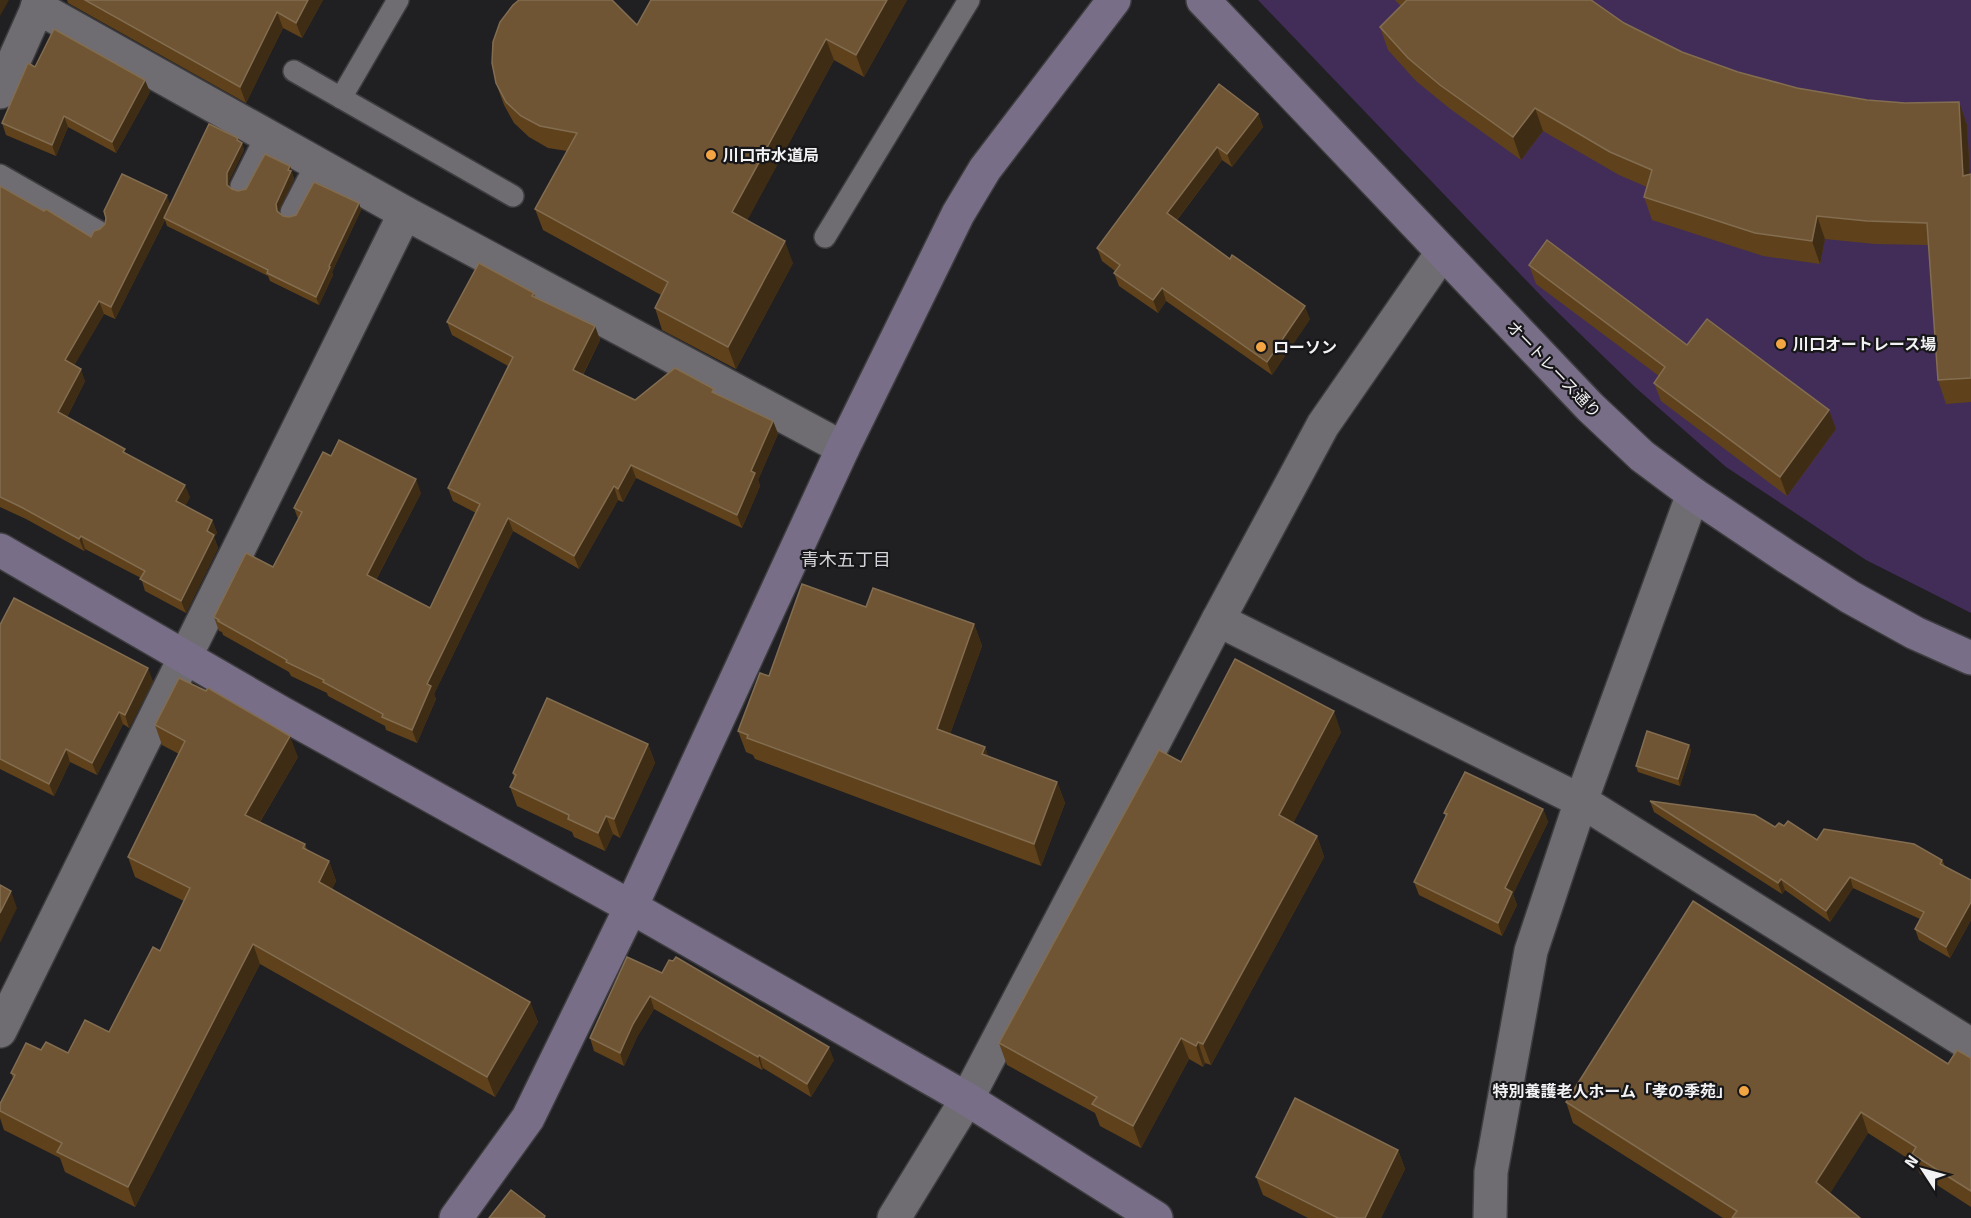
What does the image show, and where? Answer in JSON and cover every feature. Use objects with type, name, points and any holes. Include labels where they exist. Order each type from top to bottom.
[{"type":"street","points":[[456,1218],[528,1118],[631,907],[843,448],[958,214],[985,169],[1114,0]]},
{"type":"street","name":"オートレース通り","points":[[1203,0],[1590,407],[1642,456],[1786,558],[1915,633],[1971,657]]},
{"type":"street","points":[[0,92],[39,4],[316,164],[843,448]]},
{"type":"street","points":[[0,1031],[405,213]]},
{"type":"street","points":[[894,1218],[967,1099],[1323,425],[1442,253]]},
{"type":"street","points":[[1490,1218],[1491,1172],[1531,951],[1581,801],[1693,494]]},
{"type":"street","points":[[0,550],[291,718],[631,907],[967,1099],[1156,1218]]},
{"type":"street","points":[[1218,620],[1581,801],[1971,1045]]},
{"type":"lane","points":[[341,98],[398,0]]},
{"type":"lane","points":[[825,237],[969,0]]},
{"type":"lane","points":[[294,71],[513,196]]},
{"type":"lane","points":[[241,186],[266,136]]},
{"type":"lane","points":[[291,212],[316,164]]},
{"type":"lane","points":[[0,175],[98,231]]},
{"type":"shaded area","name":"川口オートレース場","points":[[1258,0],[1971,0],[1971,613],[1866,560],[1726,467],[1636,388],[1545,300]]},
{"type":"building","points":[[85,0],[308,0],[296,23],[277,12],[240,87]]},
{"type":"building","points":[[519,0],[612,0],[637,25],[651,0],[887,0],[856,55],[826,39],[732,212],[785,241],[728,347],[655,308],[668,282],[535,209],[577,133],[540,126],[521,116],[506,102],[496,83],[492,63],[493,42],[500,22]]},
{"type":"building","points":[[1407,0],[1591,0],[1624,23],[1682,52],[1738,72],[1797,88],[1867,100],[1905,103],[1959,102],[1963,176],[1971,174],[1971,378],[1938,380],[1927,223],[1867,221],[1817,216],[1812,241],[1755,233],[1644,197],[1652,170],[1610,152],[1535,108],[1513,137],[1440,85],[1408,58],[1380,27]]},
{"type":"building","points":[[54,29],[145,80],[112,142],[64,116],[52,145],[2,123],[28,63],[35,67]]},
{"type":"building","points":[[1219,84],[1258,114],[1227,154],[1217,147],[1167,213],[1230,259],[1232,255],[1305,306],[1267,362],[1162,288],[1153,300],[1114,273],[1120,265],[1097,248]]},
{"type":"building","points":[[209,124],[238,138],[237,140],[242,143],[227,173],[227,185],[232,189],[238,191],[246,189],[265,154],[290,166],[288,170],[291,171],[276,204],[277,211],[283,216],[296,215],[314,182],[359,203],[316,297],[267,273],[268,270],[164,218]]},
{"type":"building","points":[[122,174],[167,195],[111,307],[99,301],[65,360],[81,369],[58,412],[125,449],[123,452],[185,485],[176,501],[212,520],[207,531],[214,535],[181,601],[140,579],[145,571],[81,536],[79,539],[0,497],[0,186],[44,211],[46,209],[91,237],[94,231],[105,224],[104,211]]},
{"type":"building","points":[[1547,240],[1687,345],[1707,319],[1829,410],[1780,477],[1654,383],[1665,367],[1529,265]]},
{"type":"building","points":[[479,263],[534,293],[532,296],[595,326],[573,370],[635,400],[675,368],[714,389],[712,392],[773,421],[751,471],[755,473],[737,515],[631,465],[618,489],[614,486],[574,556],[508,518],[427,684],[431,686],[412,730],[382,717],[383,714],[323,682],[324,680],[286,662],[287,660],[214,617],[246,553],[273,567],[302,512],[294,508],[323,452],[331,456],[339,440],[416,479],[367,575],[430,608],[480,504],[448,488],[513,357],[447,322]]},
{"type":"building","points":[[802,584],[866,607],[873,588],[974,624],[937,729],[985,747],[982,754],[1057,782],[1034,844],[747,738],[748,735],[738,731],[760,673],[769,676]]},
{"type":"building","points":[[14,598],[148,668],[125,715],[119,712],[92,763],[66,749],[49,784],[0,759],[0,625]]},
{"type":"building","points":[[1235,659],[1334,711],[1279,815],[1317,836],[1203,1044],[1198,1042],[1196,1046],[1181,1038],[1133,1126],[1092,1104],[1097,1097],[999,1043],[1159,750],[1181,762]]},
{"type":"building","points":[[179,678],[206,691],[208,688],[290,736],[245,815],[305,844],[303,848],[329,861],[319,882],[530,1002],[487,1077],[253,944],[128,1187],[57,1152],[62,1143],[0,1111],[0,1104],[15,1075],[11,1073],[26,1043],[41,1050],[46,1042],[68,1053],[85,1020],[109,1032],[153,947],[160,951],[190,888],[128,857],[185,741],[155,725]]},
{"type":"building","points":[[547,698],[648,744],[614,819],[606,816],[598,833],[568,819],[569,815],[510,787],[516,775],[513,773]]},
{"type":"building","points":[[1647,731],[1689,745],[1678,779],[1636,766]]},
{"type":"building","points":[[1465,772],[1543,809],[1505,888],[1512,892],[1498,923],[1414,882],[1447,814],[1444,813]]},
{"type":"building","points":[[1650,801],[1755,815],[1775,827],[1779,823],[1784,826],[1788,821],[1817,840],[1824,829],[1914,844],[1942,860],[1940,864],[1971,880],[1971,902],[1946,947],[1915,929],[1924,912],[1850,877],[1826,911],[1781,879],[1778,883]]},
{"type":"building","points":[[0,885],[11,891],[0,913]]},
{"type":"building","name":"特別養護老人ホーム「孝の季苑」","points":[[1693,901],[1948,1064],[1957,1050],[1971,1058],[1971,1191],[1912,1154],[1916,1147],[1861,1112],[1816,1182],[1860,1218],[1732,1218],[1737,1211],[1566,1102]]},
{"type":"building","points":[[627,957],[662,973],[669,960],[673,961],[676,957],[829,1047],[807,1084],[759,1055],[758,1057],[650,996],[633,1024],[620,1053],[590,1038]]},
{"type":"building","points":[[1295,1098],[1398,1150],[1365,1218],[1338,1218],[1256,1177]]},
{"type":"building","points":[[511,1190],[545,1216],[544,1218],[489,1218]]},
{"type":"place","name":"川口市水道局","points":[[711,155]]},
{"type":"place","name":"川口オートレース場","points":[[1781,344]]},
{"type":"place","name":"ローソン","points":[[1261,347]]},
{"type":"place","name":"特別養護老人ホーム「孝の季苑」","points":[[1744,1091]]},
{"type":"district","name":"青木五丁目","points":[[846,560]]}]
